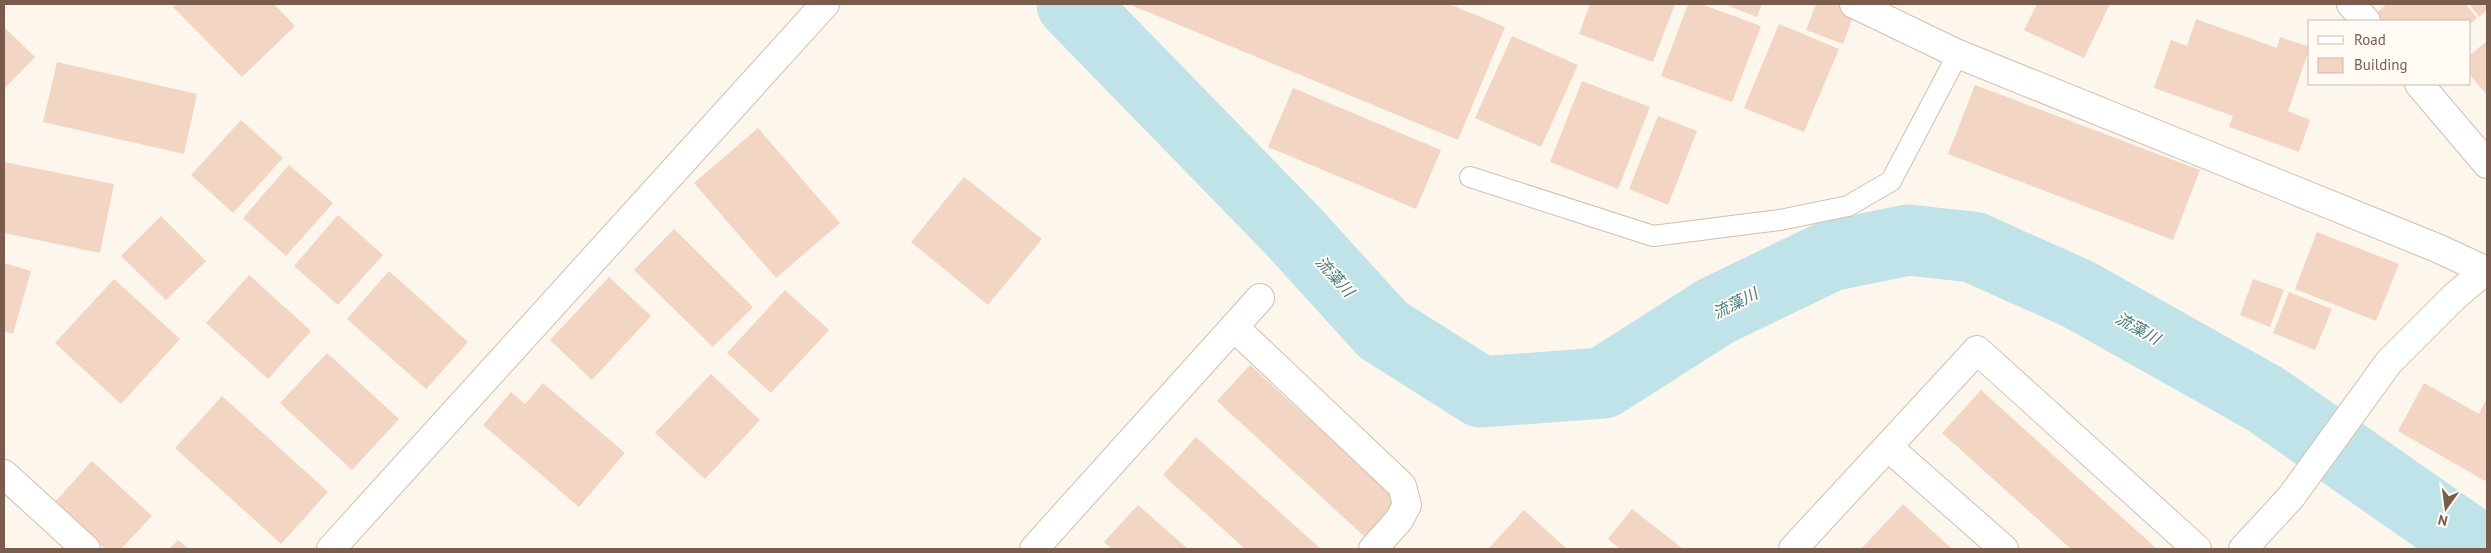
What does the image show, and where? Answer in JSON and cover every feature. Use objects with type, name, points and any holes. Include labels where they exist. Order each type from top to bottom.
[{"type":"street","points":[[331,549],[825,4]]},
{"type":"street","points":[[1854,4],[1958,54],[2487,270],[2454,297],[2389,362],[2349,414],[2291,496],[2243,549]]},
{"type":"street","points":[[2351,4],[2365,20]]},
{"type":"street","points":[[2420,85],[2487,164]]},
{"type":"street","points":[[1043,546],[1260,298]]},
{"type":"street","points":[[1235,328],[1402,486],[1407,505],[1398,520],[1373,549]]},
{"type":"street","points":[[1793,549],[1977,350],[2197,549]]},
{"type":"street","points":[[1888,447],[2004,549]]},
{"type":"street","points":[[4,474],[86,549]]},
{"type":"lane","points":[[1470,176],[1653,236],[1780,220],[1848,206],[1891,181],[1958,54]]},
{"type":"building","points":[[177,4],[274,4],[295,26],[242,77],[173,7]]},
{"type":"building","points":[[1134,4],[1449,4],[1505,27],[1458,140],[1133,6]]},
{"type":"building","points":[[1590,4],[1675,4],[1653,62],[1579,34]]},
{"type":"building","points":[[1688,4],[1701,4],[1761,26],[1732,102],[1661,76]]},
{"type":"building","points":[[1724,4],[1762,4],[1757,17]]},
{"type":"building","points":[[1816,4],[1844,4],[1856,9],[1843,44],[1806,30]]},
{"type":"building","points":[[2037,4],[2110,4],[2084,58],[2024,30]]},
{"type":"building","points":[[2387,4],[2466,4],[2477,18],[2471,23],[2471,20],[2381,20],[2375,14]]},
{"type":"building","points":[[2469,4],[2487,4],[2487,10],[2479,17]]},
{"type":"building","points":[[2196,19],[2277,48],[2280,37],[2308,46],[2308,53],[2288,111],[2310,120],[2299,152],[2229,127],[2233,116],[2154,88],[2171,40],[2187,46]]},
{"type":"building","points":[[1779,24],[1839,49],[1804,132],[1744,108]]},
{"type":"building","points":[[4,27],[35,57],[4,89]]},
{"type":"building","points":[[1512,36],[1578,65],[1541,147],[1475,118]]},
{"type":"building","points":[[2487,41],[2487,95],[2471,76],[2471,54]]},
{"type":"building","points":[[57,62],[197,94],[184,154],[43,122]]},
{"type":"building","points":[[1582,81],[1650,107],[1618,189],[1550,162]]},
{"type":"building","points":[[1975,85],[2200,170],[2173,240],[1948,154]]},
{"type":"building","points":[[1293,88],[1441,150],[1416,209],[1268,147]]},
{"type":"building","points":[[1658,116],[1697,131],[1668,205],[1629,189]]},
{"type":"building","points":[[241,120],[283,158],[233,213],[191,175]]},
{"type":"building","points":[[758,128],[840,223],[776,278],[694,183]]},
{"type":"building","points":[[4,162],[114,184],[100,253],[4,233]]},
{"type":"building","points":[[289,165],[333,203],[286,256],[243,218]]},
{"type":"building","points":[[964,177],[1042,239],[988,305],[911,242]]},
{"type":"building","points":[[338,215],[383,255],[338,305],[294,266]]},
{"type":"building","points":[[161,216],[206,261],[166,300],[121,256]]},
{"type":"building","points":[[674,229],[753,307],[713,347],[634,270]]},
{"type":"building","points":[[2317,232],[2399,264],[2376,321],[2295,289]]},
{"type":"building","points":[[4,263],[31,271],[13,334],[4,331]]},
{"type":"building","points":[[389,271],[468,342],[426,389],[347,319]]},
{"type":"building","points":[[249,275],[311,331],[268,379],[206,323]]},
{"type":"building","points":[[609,277],[651,316],[592,380],[550,340]]},
{"type":"building","points":[[114,279],[180,339],[121,404],[55,343]]},
{"type":"building","points":[[2253,279],[2284,290],[2270,327],[2240,315]]},
{"type":"building","points":[[785,290],[829,330],[771,393],[727,353]]},
{"type":"building","points":[[2289,292],[2332,309],[2315,350],[2273,333]]},
{"type":"building","points":[[327,353],[399,419],[352,470],[280,403]]},
{"type":"building","points":[[1250,365],[1399,501],[1365,537],[1217,401]]},
{"type":"building","points":[[711,374],[760,420],[705,479],[655,433]]},
{"type":"building","points":[[543,383],[625,453],[579,507],[483,425],[511,392],[525,404]]},
{"type":"building","points":[[2424,383],[2479,414],[2487,398],[2487,482],[2398,431]]},
{"type":"building","points":[[1981,390],[2157,549],[2071,549],[1942,433]]},
{"type":"building","points":[[222,396],[328,492],[281,544],[175,448]]},
{"type":"building","points":[[1196,437],[1321,549],[1245,549],[1163,475]]},
{"type":"building","points":[[92,461],[152,516],[121,549],[105,549],[54,503]]},
{"type":"building","points":[[1903,504],[1952,549],[1861,549]]},
{"type":"building","points":[[1138,505],[1188,549],[1112,549],[1104,542]]},
{"type":"building","points":[[1632,509],[1683,549],[1620,549],[1608,539]]},
{"type":"building","points":[[1524,510],[1567,549],[1488,549]]},
{"type":"building","points":[[178,540],[189,549],[169,549]]},
{"type":"waterway","name":"流藻川","points":[[1072,4],[1293,231],[1383,330],[1481,392],[1603,383],[1716,311],[1830,256],[1908,240],[1973,247],[2078,294],[2265,399],[2480,549]]}]
